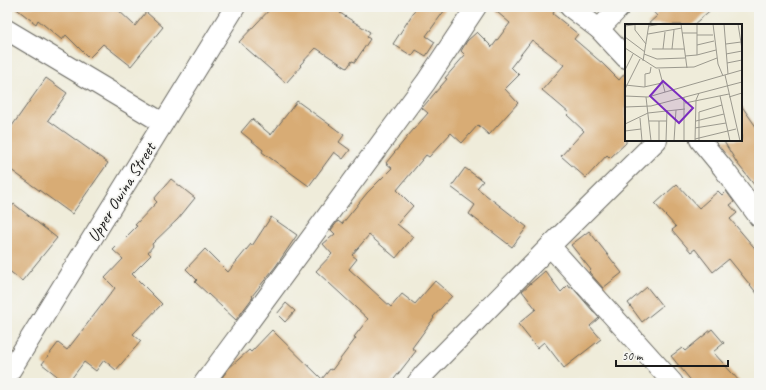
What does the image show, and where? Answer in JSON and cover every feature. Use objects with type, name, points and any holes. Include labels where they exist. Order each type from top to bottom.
[{"type":"street","name":"Upper Owina Street","points":[[7,376],[235,7]]},
{"type":"street","points":[[204,383],[426,82],[476,7]]},
{"type":"street","points":[[570,7],[599,29],[625,57]]},
{"type":"street","points":[[599,29],[620,7]]},
{"type":"street","points":[[7,31],[163,123]]},
{"type":"street","points":[[425,380],[550,246],[656,141]]},
{"type":"street","points":[[701,141],[759,217]]},
{"type":"street","points":[[550,246],[673,383]]},
{"type":"building","points":[[14,7],[115,7],[135,26],[146,12],[163,27],[131,66],[103,44],[89,58],[66,35],[62,40],[38,20],[36,24]]},
{"type":"building","points":[[272,7],[345,7],[340,13],[370,32],[367,37],[370,39],[355,62],[352,61],[347,68],[316,48],[286,83],[239,42]]},
{"type":"building","points":[[417,7],[447,7],[426,36],[435,42],[426,56],[416,50],[412,56],[393,44]]},
{"type":"building","points":[[491,7],[548,7],[554,12],[553,14],[578,34],[574,39],[619,80],[625,73],[626,143],[610,158],[607,155],[586,178],[561,156],[584,131],[567,115],[569,113],[542,90],[564,65],[532,40],[511,67],[519,75],[505,89],[518,103],[489,135],[478,125],[462,143],[451,133],[429,157],[426,155],[397,190],[413,206],[397,224],[413,237],[396,258],[369,235],[352,255],[357,259],[349,269],[391,307],[402,294],[415,304],[435,281],[452,296],[433,317],[434,318],[412,348],[416,351],[391,383],[218,383],[229,368],[249,350],[251,352],[272,330],[322,379],[330,369],[332,370],[368,319],[316,271],[332,254],[323,244],[335,234],[331,230],[338,221],[342,224],[367,193],[392,168],[386,163],[428,113],[422,108],[465,55],[461,51],[467,41],[477,32],[492,47],[510,23]]},
{"type":"building","points":[[649,7],[714,7],[694,24],[648,24],[657,16]]},
{"type":"building","points":[[46,78],[67,93],[48,120],[108,163],[72,214],[7,167],[7,133]]},
{"type":"building","points":[[297,101],[344,135],[339,142],[350,150],[343,159],[334,152],[309,186],[262,152],[263,150],[241,132],[252,119],[271,135]]},
{"type":"building","points":[[742,106],[759,131],[759,191],[737,163],[724,141],[742,141]]},
{"type":"building","points":[[465,168],[483,181],[477,188],[527,227],[512,247],[469,214],[475,205],[451,187]]},
{"type":"building","points":[[171,179],[195,198],[178,219],[152,244],[153,246],[148,252],[151,255],[132,274],[162,304],[133,334],[141,341],[116,370],[104,360],[96,371],[84,362],[68,383],[66,383],[42,364],[58,343],[67,350],[115,288],[105,278],[123,259],[113,250],[137,226],[135,225],[157,202],[154,199]]},
{"type":"building","points":[[677,184],[699,208],[718,191],[722,195],[726,191],[734,202],[730,205],[737,213],[730,219],[759,253],[759,296],[729,259],[713,272],[695,249],[691,252],[672,230],[676,227],[655,204]]},
{"type":"building","points":[[14,204],[57,238],[22,281],[7,269],[7,213]]},
{"type":"building","points":[[271,217],[297,235],[236,320],[195,282],[197,280],[186,269],[205,249],[228,272],[251,244],[252,246]]},
{"type":"building","points":[[589,231],[622,273],[603,288],[589,272],[591,270],[571,245]]},
{"type":"building","points":[[545,271],[561,292],[568,285],[570,288],[572,287],[599,318],[590,326],[601,339],[564,368],[544,342],[537,348],[518,324],[536,309],[522,291]]},
{"type":"building","points":[[647,287],[662,306],[642,322],[628,303]]},
{"type":"building","points":[[286,303],[295,311],[285,322],[277,314]]},
{"type":"building","points":[[712,329],[724,343],[713,352],[741,383],[693,383],[671,356],[682,348],[685,351]]}]
